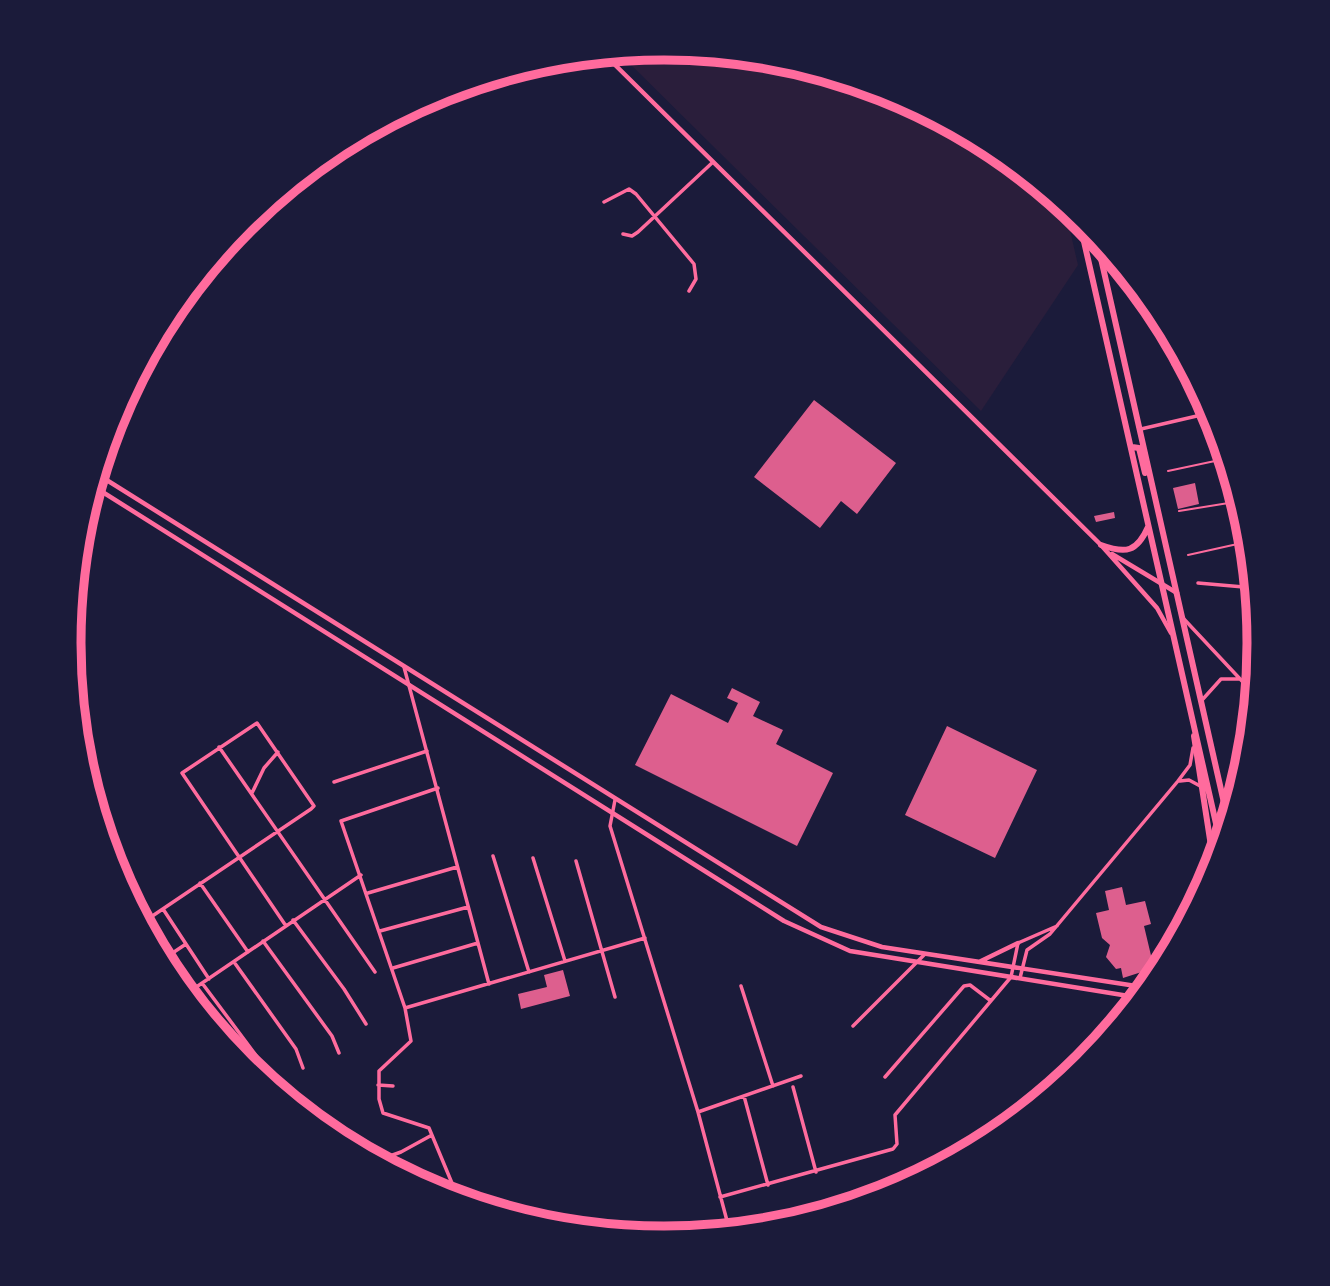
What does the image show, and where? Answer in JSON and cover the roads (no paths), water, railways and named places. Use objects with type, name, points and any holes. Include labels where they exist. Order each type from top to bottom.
[{"type":"highway","points":[[1083,235],[1218,831]]},
{"type":"highway","points":[[1100,253],[1203,699],[1225,807]]},
{"type":"highway","points":[[1132,447],[1139,449],[1153,506],[1161,522]]},
{"type":"highway","points":[[1101,545],[1115,550],[1132,550],[1143,539],[1149,525]]},
{"type":"highway","points":[[1194,727],[1194,746],[1211,848]]},
{"type":"highway","points":[[1211,738],[1227,799]]},
{"type":"street","points":[[612,62],[1107,551],[1157,608],[1173,637]]},
{"type":"street","points":[[623,234],[632,236],[713,162]]},
{"type":"street","points":[[604,202],[629,189],[694,264],[696,279],[689,291]]},
{"type":"street","points":[[1170,351],[1173,364],[1177,365]]},
{"type":"street","points":[[1139,429],[1202,415]]},
{"type":"street","points":[[105,479],[817,925],[845,937],[925,954],[1136,986]]},
{"type":"street","points":[[101,491],[811,935],[836,946],[871,956],[1129,996]]},
{"type":"street","points":[[200,552],[209,544]]},
{"type":"street","points":[[1107,551],[1178,593]]},
{"type":"street","points":[[1198,583],[1246,586]]},
{"type":"street","points":[[1183,618],[1247,687]]},
{"type":"street","points":[[404,667],[489,984]]},
{"type":"street","points":[[1203,699],[1221,679],[1239,679]]},
{"type":"street","points":[[150,917],[239,856],[314,806],[257,723],[182,772],[239,856],[286,926]]},
{"type":"street","points":[[1020,978],[1027,950],[1057,926],[1178,781],[1190,765],[1194,746]]},
{"type":"street","points":[[219,747],[375,972]]},
{"type":"street","points":[[334,782],[427,751]]},
{"type":"street","points":[[252,793],[264,768],[278,752]]},
{"type":"street","points":[[1178,781],[1189,780],[1202,788]]},
{"type":"street","points":[[438,788],[341,821],[405,1008],[411,1041],[379,1071],[378,1085],[384,1115],[427,1126],[453,1187]]},
{"type":"street","points":[[615,800],[610,826],[698,1112],[727,1223]]},
{"type":"street","points":[[493,856],[529,972]]},
{"type":"street","points":[[533,858],[565,961]]},
{"type":"street","points":[[576,861],[615,997]]},
{"type":"street","points":[[367,893],[457,867]]},
{"type":"street","points":[[195,988],[361,875]]},
{"type":"street","points":[[200,883],[248,952]]},
{"type":"street","points":[[380,931],[468,907]]},
{"type":"street","points":[[163,908],[209,979]]},
{"type":"street","points":[[293,920],[344,989],[366,1024]]},
{"type":"street","points":[[811,935],[817,925]]},
{"type":"street","points":[[978,962],[1057,926]]},
{"type":"street","points":[[836,946],[845,937]]},
{"type":"street","points":[[405,1008],[645,939]]},
{"type":"street","points":[[263,941],[331,1036],[339,1053]]},
{"type":"street","points":[[392,968],[478,943]]},
{"type":"street","points":[[720,1197],[893,1149],[897,1144],[895,1115],[1011,977],[1018,943]]},
{"type":"street","points":[[172,954],[186,944]]},
{"type":"street","points":[[853,1026],[925,954]]},
{"type":"street","points":[[234,962],[296,1049],[303,1068]]},
{"type":"street","points":[[202,983],[263,1066]]},
{"type":"street","points":[[885,1077],[964,986],[970,985],[990,1001]]},
{"type":"street","points":[[741,986],[773,1086]]},
{"type":"street","points":[[698,1112],[801,1076]]},
{"type":"street","points":[[378,1085],[393,1086]]},
{"type":"street","points":[[793,1087],[816,1172]]},
{"type":"street","points":[[744,1096],[768,1185]]},
{"type":"street","points":[[389,1156],[432,1135]]},
{"type":"lane","points":[[1168,471],[1219,460]]},
{"type":"lane","points":[[1179,511],[1231,503]]},
{"type":"lane","points":[[1188,555],[1240,544]]}]
